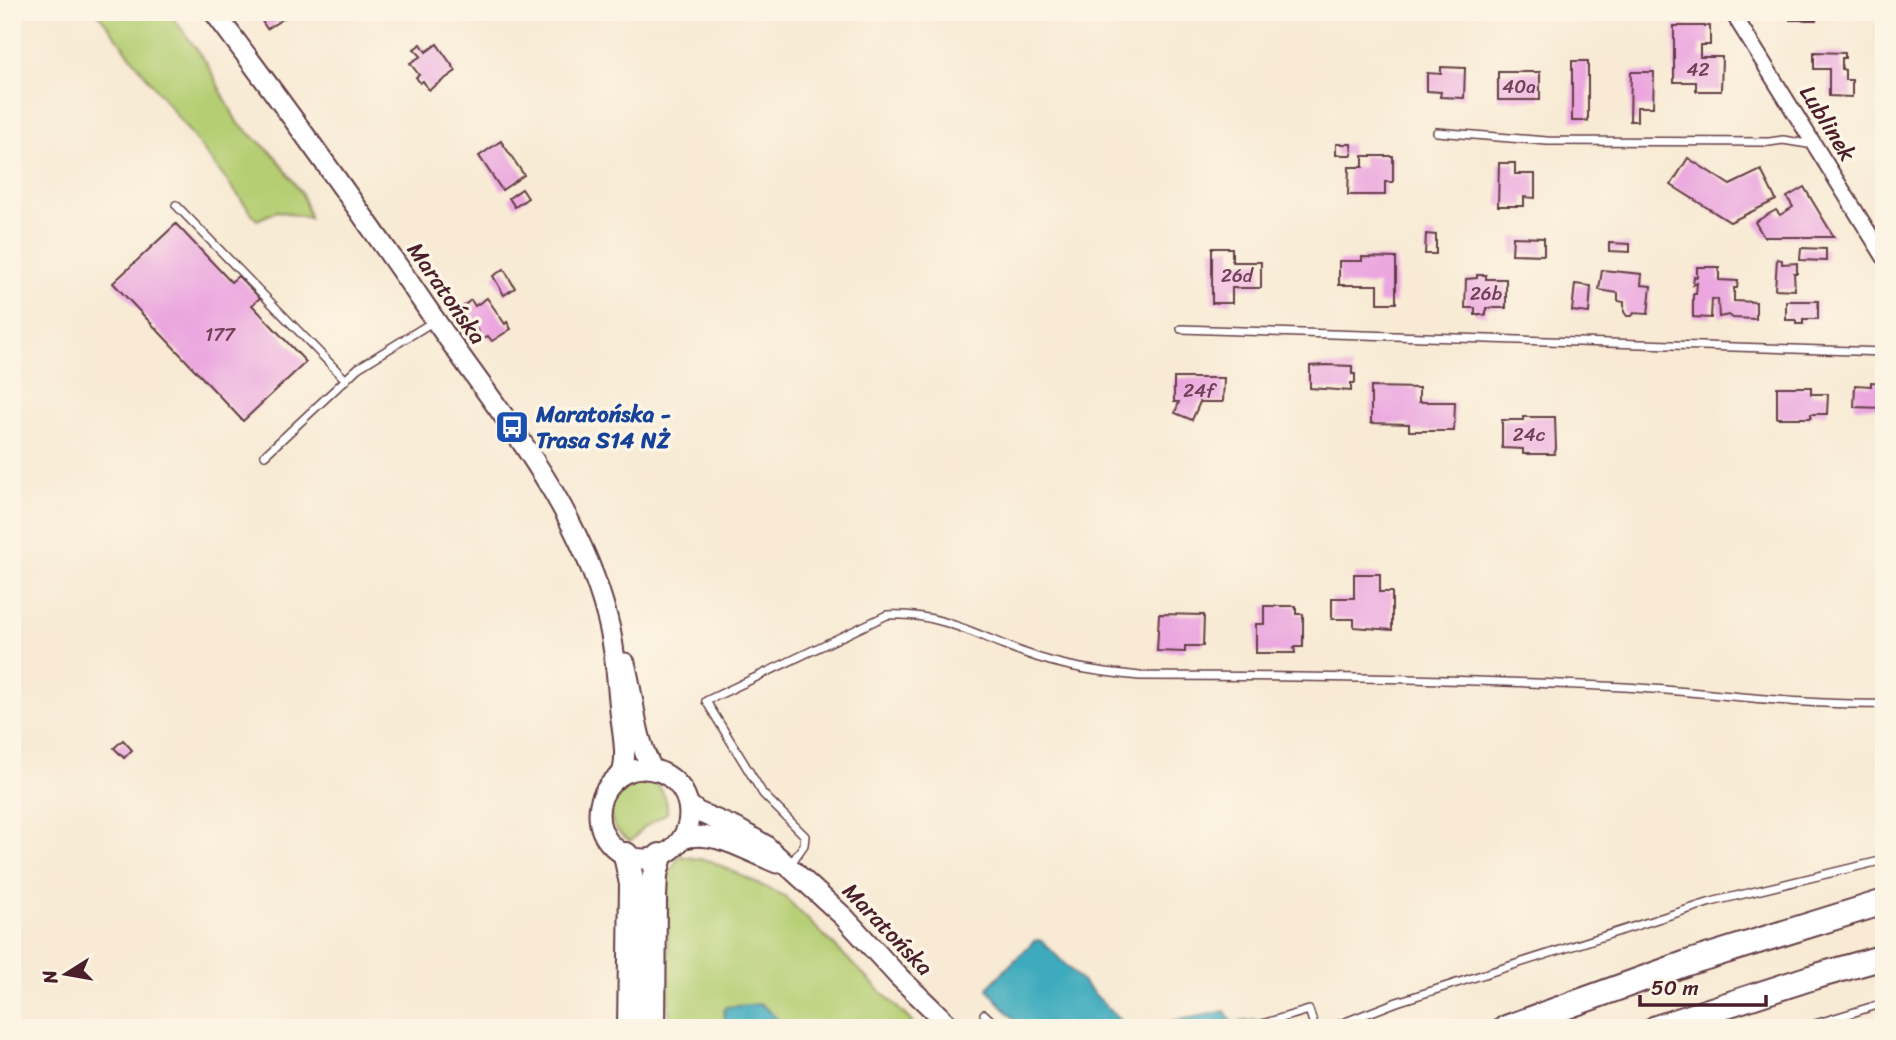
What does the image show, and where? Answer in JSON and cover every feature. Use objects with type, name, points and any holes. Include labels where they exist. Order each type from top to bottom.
[{"type":"highway","points":[[626,855],[632,884],[630,1028]]},
{"type":"highway","points":[[653,1028],[654,897],[660,856]]},
{"type":"highway","points":[[1506,1028],[1687,963],[1884,902]]},
{"type":"highway","points":[[1656,1028],[1884,957]]},
{"type":"highway","points":[[1670,1028],[1696,1014]]},
{"type":"main road","name":"Maratońska","points":[[214,12],[316,148],[549,482],[587,559],[607,620],[617,681],[625,760],[622,774]]},
{"type":"main road","name":"Maratońska","points":[[607,620],[620,644],[642,744],[653,770]]},
{"type":"main road","points":[[636,769],[653,770],[675,781],[684,792],[689,806],[689,818],[682,839],[660,856],[636,858],[626,855],[609,841],[600,822],[600,807],[604,793],[622,774],[636,769]]},
{"type":"main road","name":"Maratońska","points":[[689,806],[755,838],[844,917],[899,977],[952,1028]]},
{"type":"main road","name":"Maratońska","points":[[682,839],[691,835],[708,836],[788,867]]},
{"type":"street","name":"Lublinek","points":[[1732,12],[1884,257]]},
{"type":"lane","points":[[1437,131],[1548,142],[1783,141],[1814,145]]},
{"type":"lane","points":[[176,205],[346,380]]},
{"type":"lane","points":[[265,455],[358,368],[435,320]]},
{"type":"lane","points":[[1181,329],[1884,352]]},
{"type":"lane","points":[[788,867],[804,845],[805,836],[763,794],[706,701],[887,615],[908,614],[950,622],[1027,654],[1088,671],[1140,677],[1517,681],[1847,705],[1884,705]]},
{"type":"lane","points":[[1329,1028],[1397,1002],[1711,902],[1884,860]]},
{"type":"lane","points":[[1802,1028],[1884,1003]]},
{"type":"lane","points":[[1262,1024],[1309,1010],[1315,1028]]},
{"type":"lane","points":[[984,1014],[999,1028]]},
{"type":"green space","points":[[97,12],[169,12],[206,62],[237,122],[275,156],[302,194],[310,218],[277,211],[257,220]]},
{"type":"green space","points":[[631,782],[655,782],[661,790],[666,800],[667,813],[643,828],[631,841],[614,826],[611,808],[615,796],[623,786]]},
{"type":"green space","points":[[680,856],[711,861],[784,896],[918,1028],[669,1028],[667,876]]},
{"type":"water","points":[[1039,940],[1128,1028],[1022,1028],[988,990],[1034,941]]},
{"type":"water","points":[[761,1004],[787,1028],[726,1028],[726,1007]]},
{"type":"water","points":[[1225,1011],[1232,1023],[1257,1020],[1260,1027],[1139,1028]]},
{"type":"building","points":[[256,12],[294,12],[267,29]]},
{"type":"building","points":[[1790,12],[1816,12],[1816,20],[1790,20]]},
{"type":"building","points":[[1674,26],[1710,26],[1710,45],[1700,45],[1700,57],[1722,57],[1721,91],[1696,91],[1696,82],[1674,82]]},
{"type":"building","points":[[421,44],[426,52],[437,44],[456,71],[429,90],[423,81],[420,83],[416,77],[419,75],[410,63],[421,56],[414,49]]},
{"type":"building","points":[[1814,52],[1845,53],[1842,69],[1845,70],[1845,80],[1852,80],[1852,97],[1829,96],[1829,69],[1814,69]]},
{"type":"building","points":[[1572,61],[1588,61],[1588,121],[1572,121]]},
{"type":"building","points":[[1441,67],[1465,68],[1464,98],[1440,97],[1441,92],[1427,91],[1427,73],[1441,74]]},
{"type":"building","points":[[1498,72],[1540,72],[1540,100],[1498,100]]},
{"type":"building","points":[[1631,72],[1654,72],[1653,107],[1637,107],[1637,121],[1630,121]]},
{"type":"building","points":[[501,141],[524,175],[502,190],[479,156]]},
{"type":"building","points":[[1336,144],[1351,144],[1352,155],[1336,155]]},
{"type":"building","points":[[1363,156],[1393,156],[1393,182],[1385,182],[1385,195],[1348,195],[1349,167],[1363,167]]},
{"type":"building","points":[[1688,158],[1730,185],[1761,170],[1776,200],[1730,222],[1671,185]]},
{"type":"building","points":[[1499,163],[1515,163],[1515,174],[1535,174],[1535,198],[1524,197],[1524,206],[1498,206]]},
{"type":"building","points":[[1804,187],[1834,237],[1764,237],[1755,222],[1776,210],[1780,215],[1793,207],[1787,197]]},
{"type":"building","points":[[522,189],[528,198],[515,207],[509,198]]},
{"type":"building","points":[[176,224],[231,282],[238,276],[260,298],[252,305],[306,362],[243,421],[113,283]]},
{"type":"building","points":[[1426,234],[1436,235],[1436,254],[1425,254]]},
{"type":"building","points":[[1513,237],[1544,238],[1544,255],[1512,254]]},
{"type":"building","points":[[1609,243],[1630,244],[1630,252],[1609,251]]},
{"type":"building","points":[[1212,248],[1232,248],[1232,262],[1261,262],[1261,288],[1232,288],[1232,303],[1212,303]]},
{"type":"building","points":[[1801,248],[1826,249],[1826,261],[1800,260]]},
{"type":"building","points":[[1362,257],[1396,258],[1396,303],[1378,303],[1378,285],[1339,285],[1339,261],[1362,261]]},
{"type":"building","points":[[1777,259],[1782,260],[1782,264],[1797,263],[1797,273],[1794,273],[1795,290],[1775,289]]},
{"type":"building","points":[[1697,267],[1719,267],[1719,280],[1738,281],[1737,288],[1734,288],[1734,301],[1756,302],[1756,319],[1733,318],[1729,315],[1719,317],[1718,299],[1712,299],[1711,318],[1693,317],[1693,294],[1696,294],[1697,283],[1693,285],[1694,276],[1697,277]]},
{"type":"building","points":[[504,269],[515,288],[504,295],[493,276]]},
{"type":"building","points":[[1602,270],[1642,274],[1641,285],[1651,286],[1648,314],[1634,313],[1627,316],[1624,302],[1618,301],[1618,293],[1599,290]]},
{"type":"building","points":[[1477,275],[1486,275],[1486,279],[1506,279],[1506,308],[1486,308],[1486,315],[1475,315],[1475,308],[1465,308],[1466,279],[1477,278]]},
{"type":"building","points":[[1575,284],[1591,286],[1589,313],[1572,311]]},
{"type":"building","points":[[487,298],[511,329],[492,341],[488,336],[483,339],[470,320],[467,322],[462,316],[466,313],[462,307],[471,300],[475,306]]},
{"type":"building","points":[[1786,301],[1818,301],[1818,319],[1803,319],[1803,324],[1796,324],[1796,320],[1786,320]]},
{"type":"building","points":[[1310,366],[1352,366],[1355,383],[1351,383],[1351,391],[1310,388]]},
{"type":"building","points":[[1174,378],[1224,378],[1223,402],[1200,402],[1192,420],[1175,413],[1179,402],[1174,402]]},
{"type":"building","points":[[1871,382],[1884,383],[1884,408],[1854,407],[1855,385],[1871,386]]},
{"type":"building","points":[[1371,387],[1419,388],[1419,402],[1455,402],[1454,431],[1409,431],[1409,424],[1371,423]]},
{"type":"building","points":[[1777,387],[1811,387],[1811,394],[1828,394],[1827,414],[1811,414],[1811,418],[1777,418]]},
{"type":"building","points":[[1523,417],[1555,417],[1554,454],[1523,454],[1523,449],[1502,448],[1502,420],[1523,420]]},
{"type":"building","points":[[1354,574],[1380,574],[1380,592],[1392,592],[1392,630],[1354,627],[1354,619],[1332,619],[1332,598],[1354,598]]},
{"type":"building","points":[[1264,606],[1296,606],[1296,614],[1303,614],[1303,647],[1294,647],[1295,653],[1256,653],[1256,624],[1264,624]]},
{"type":"building","points":[[1159,614],[1204,615],[1203,646],[1185,646],[1185,652],[1157,651]]},
{"type":"building","points":[[123,740],[132,750],[124,758],[114,748]]},
{"type":"place","name":"Maratońska - Trasa S14 NŻ","points":[[512,427]]}]
